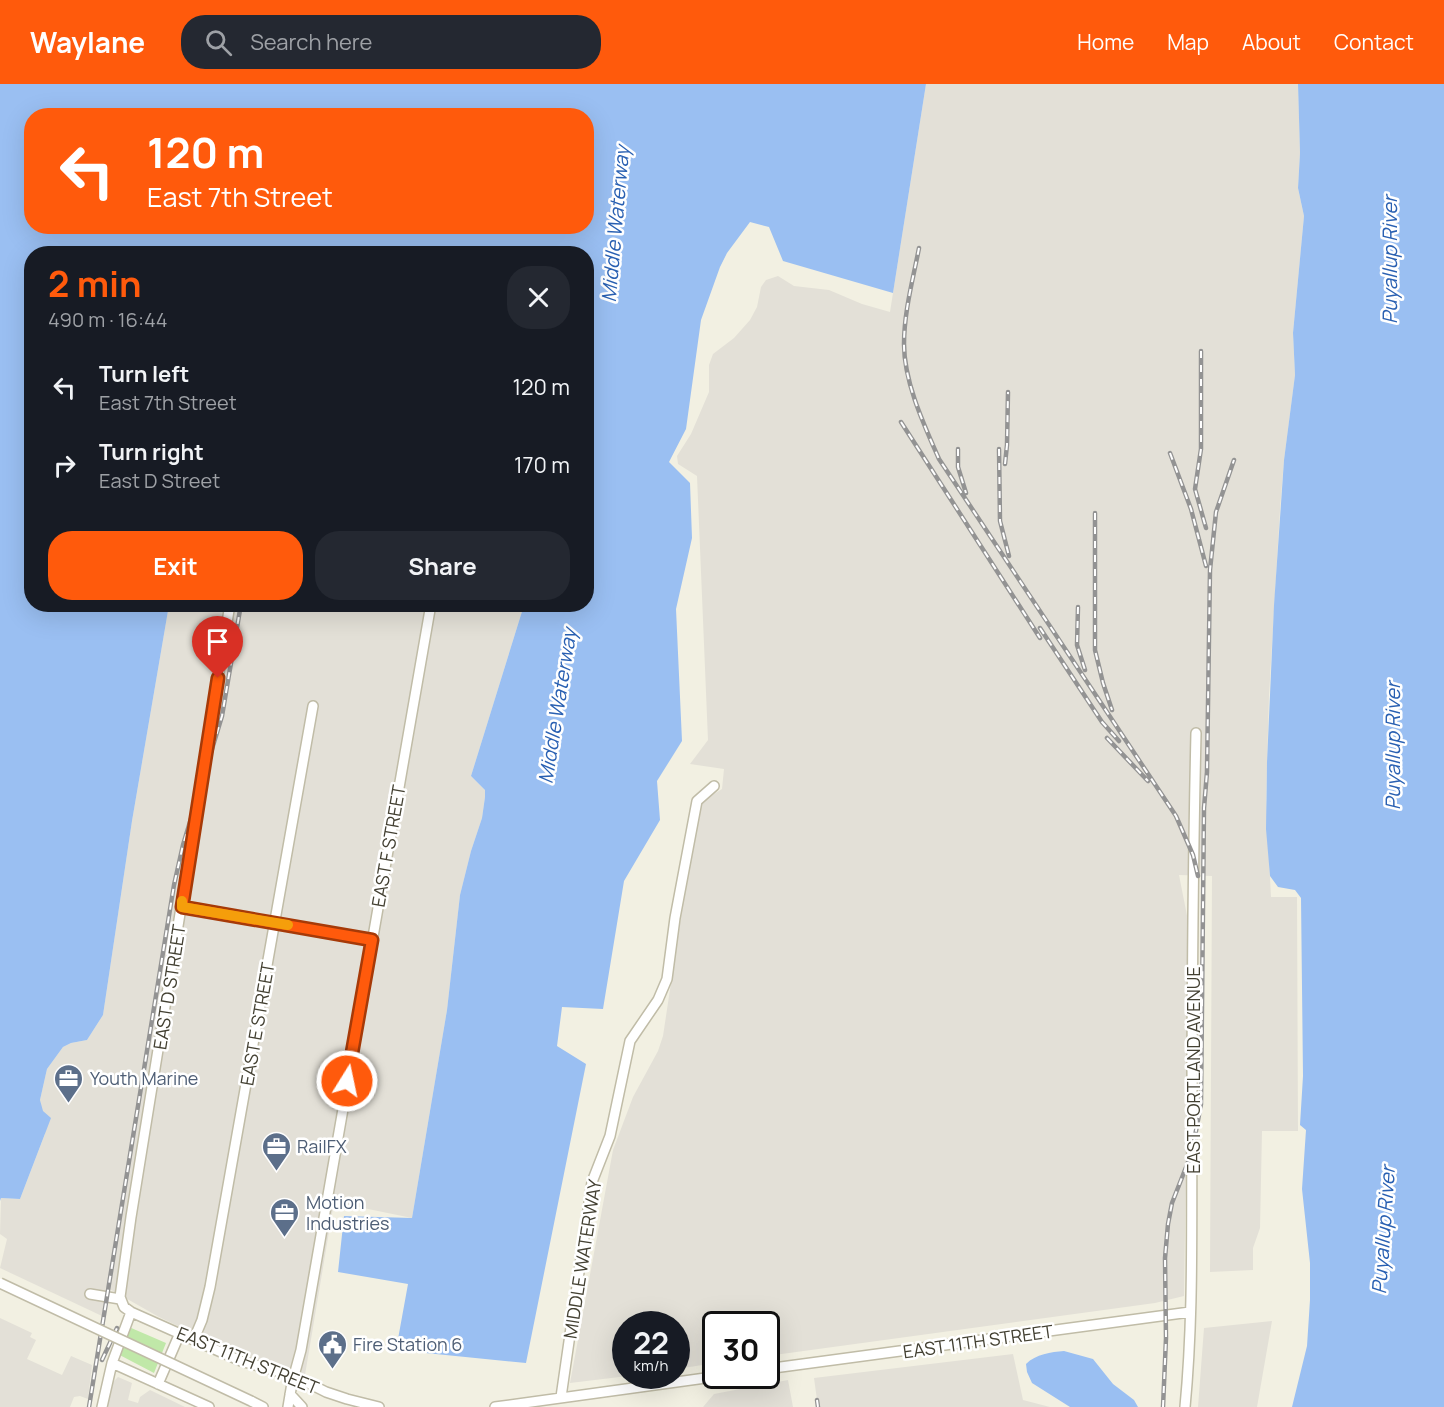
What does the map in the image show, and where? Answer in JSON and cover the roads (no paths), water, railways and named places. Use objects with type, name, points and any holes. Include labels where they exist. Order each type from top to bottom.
[{"type":"street","name":"EAST D STREET","points":[[120,1299],[119,1292],[229,612]]},
{"type":"street","name":"EAST F STREET","points":[[288,1407],[301,1350],[430,612]]},
{"type":"street","name":"EAST E STREET","points":[[194,1339],[202,1320],[210,1287],[313,706]]},
{"type":"street","name":"EAST PORTLAND AVENUE","points":[[1185,1407],[1190,1312],[1196,733]]},
{"type":"street","name":"MIDDLE WATERWAY","points":[[561,1397],[592,1182],[610,1136],[630,1041],[658,1000],[667,979],[675,918],[697,801],[714,786]]},
{"type":"street","points":[[182,907],[372,940]]},
{"type":"street","name":"EAST 11TH STREET","points":[[0,1283],[263,1407]]},
{"type":"street","points":[[90,1294],[120,1299]]},
{"type":"street","name":"EAST 11TH STREET","points":[[120,1299],[124,1307],[131,1312],[241,1361],[294,1376],[326,1392],[379,1407]]},
{"type":"street","points":[[102,1407],[112,1363],[131,1312]]},
{"type":"street","name":"EAST 11TH STREET","points":[[780,1367],[1190,1312]]},
{"type":"street","points":[[158,1384],[180,1334]]},
{"type":"street","points":[[112,1363],[209,1407]]},
{"type":"street","points":[[495,1407],[702,1378]]},
{"type":"street","points":[[290,1394],[302,1407]]},
{"type":"water","name":"Middle Waterway","points":[[0,84],[926,84],[893,293],[783,261],[769,227],[750,222],[727,253],[720,267],[701,320],[686,429],[669,462],[690,483],[692,538],[676,609],[682,741],[657,781],[660,820],[624,881],[603,1009],[562,1007],[557,1046],[586,1064],[526,1363],[396,1350],[408,1284],[338,1272],[344,1216],[412,1218],[447,1010],[460,895],[482,818],[485,797],[485,790],[471,776],[522,612],[594,612],[594,246],[24,246],[24,612],[168,612],[132,821],[103,1015],[87,1040],[63,1047],[47,1069],[40,1100],[43,1111],[51,1118],[20,1199],[1,1198],[0,1201]]},
{"type":"water","name":"Puyallup River","points":[[1298,84],[1444,84],[1444,1407],[1292,1407],[1307,1346],[1310,1300],[1310,1263],[1302,1189],[1306,1130],[1300,1125],[1303,1076],[1301,898],[1295,890],[1278,887],[1270,876],[1266,829],[1274,605],[1284,460],[1295,375],[1293,333],[1304,216],[1298,188],[1300,153]]},
{"type":"water","points":[[1064,1351],[1093,1359],[1113,1384],[1134,1400],[1138,1407],[1070,1407],[1032,1383],[1026,1364],[1039,1356]]},
{"type":"railway","points":[[919,248],[909,296],[904,344],[907,373],[927,432],[939,459],[1176,816],[1193,855],[1198,876]]},
{"type":"railway","points":[[1201,351],[1201,449],[1195,489],[1206,528]]},
{"type":"railway","points":[[1005,464],[1008,392]]},
{"type":"railway","points":[[901,422],[1040,638]]},
{"type":"railway","points":[[958,449],[958,467],[966,493]]},
{"type":"railway","points":[[999,449],[1000,521],[1009,556]]},
{"type":"railway","points":[[1170,453],[1191,509],[1206,566]]},
{"type":"railway","points":[[1163,1407],[1166,1338],[1165,1258],[1168,1224],[1172,1203],[1192,1152],[1201,1104],[1204,808],[1207,772],[1210,570],[1216,512],[1234,460]]},
{"type":"railway","points":[[1095,513],[1095,650],[1112,710]]},
{"type":"railway","points":[[1078,607],[1077,645],[1085,670]]},
{"type":"railway","points":[[89,1407],[174,885],[183,845],[222,716],[240,612]]},
{"type":"railway","points":[[1040,628],[1102,722],[1119,741]]},
{"type":"railway","points":[[1107,738],[1148,781]]},
{"type":"railway","points":[[102,1360],[117,1328]]},
{"type":"railway","points":[[817,1400],[818,1407]]},
{"type":"place","name":"Youth Marine","points":[[69,1104]]},
{"type":"place","name":"RailFX","points":[[276,1172]]},
{"type":"place","name":"Motion Industries","points":[[285,1238]]},
{"type":"place","name":"Fire Station 6","points":[[332,1370]]}]
